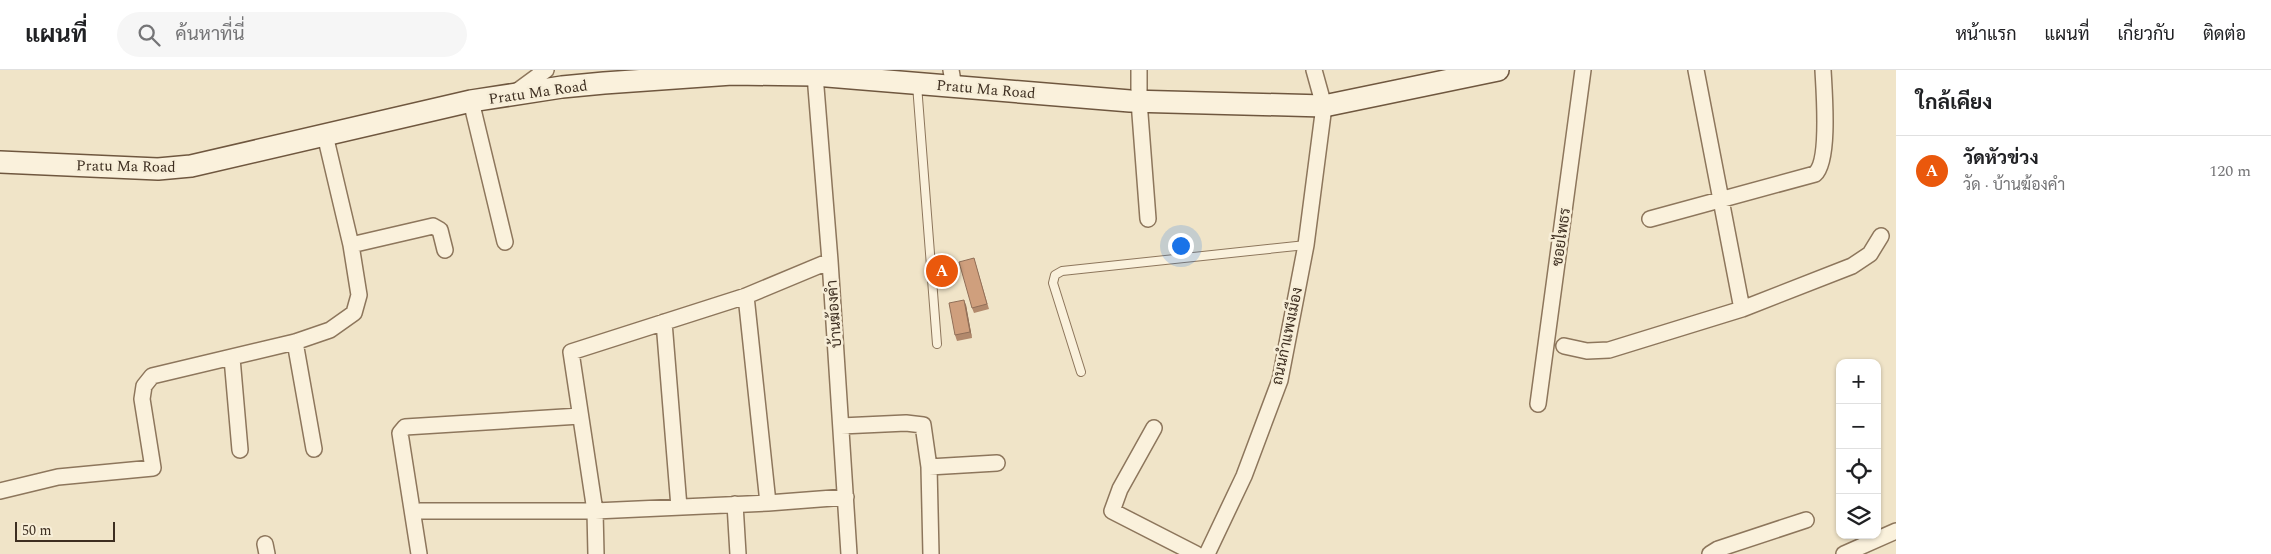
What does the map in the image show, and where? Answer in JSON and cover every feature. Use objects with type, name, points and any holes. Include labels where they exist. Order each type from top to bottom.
[{"type":"main road","name":"Pratu Ma Road","points":[[0,162],[158,169],[191,166],[471,101],[562,87],[722,74],[814,75],[917,83],[952,79],[1139,101],[1324,106],[1498,70]]},
{"type":"street","points":[[513,95],[546,70]]},
{"type":"street","points":[[1139,70],[1139,101],[1148,219]]},
{"type":"street","points":[[1314,70],[1324,106]]},
{"type":"street","name":"ซอยไพธร","points":[[1538,404],[1583,70]]},
{"type":"street","points":[[1696,70],[1742,309]]},
{"type":"street","points":[[1650,219],[1818,172],[1823,148],[1824,129],[1823,70]]},
{"type":"street","name":"บ้านฆ้องคำ","points":[[814,75],[830,261],[849,554]]},
{"type":"street","points":[[471,101],[505,242]]},
{"type":"street","name":"ถนนกำแพงเมือง","points":[[1207,554],[1244,476],[1280,380],[1306,245],[1324,106]]},
{"type":"street","points":[[0,491],[58,478],[153,468],[142,399],[144,386],[152,376],[295,342],[330,330],[354,313],[359,295],[351,245],[325,135]]},
{"type":"street","points":[[351,245],[433,226],[440,230],[445,250]]},
{"type":"street","points":[[1564,346],[1586,350],[1609,350],[1742,309],[1852,266],[1870,254],[1881,236]]},
{"type":"street","points":[[596,554],[595,511],[571,352],[746,296],[830,261]]},
{"type":"street","points":[[746,296],[768,503]]},
{"type":"street","points":[[664,322],[679,507]]},
{"type":"street","points":[[295,342],[314,449]]},
{"type":"street","points":[[232,358],[240,450]]},
{"type":"street","points":[[419,554],[400,433],[405,427],[580,416]]},
{"type":"street","points":[[840,426],[920,424],[925,431],[929,467],[932,554]]},
{"type":"street","points":[[1154,428],[1120,489],[1112,511],[1196,554]]},
{"type":"street","points":[[929,467],[997,463]]},
{"type":"street","points":[[420,511],[595,511],[768,503],[846,496]]},
{"type":"street","points":[[735,504],[738,554]]},
{"type":"street","points":[[1710,554],[1718,549],[1806,520]]},
{"type":"street","points":[[1844,554],[1896,531]]},
{"type":"lane","points":[[917,83],[937,344]]},
{"type":"lane","points":[[1081,372],[1053,283],[1056,275],[1062,271],[1306,245]]},
{"type":"building","points":[[974,258],[987,304],[972,308],[959,262]]},
{"type":"building","points":[[964,300],[970,332],[955,335],[949,303]]},
{"type":"place","name":"วัดหัวข่วง","points":[[942,271]]}]
